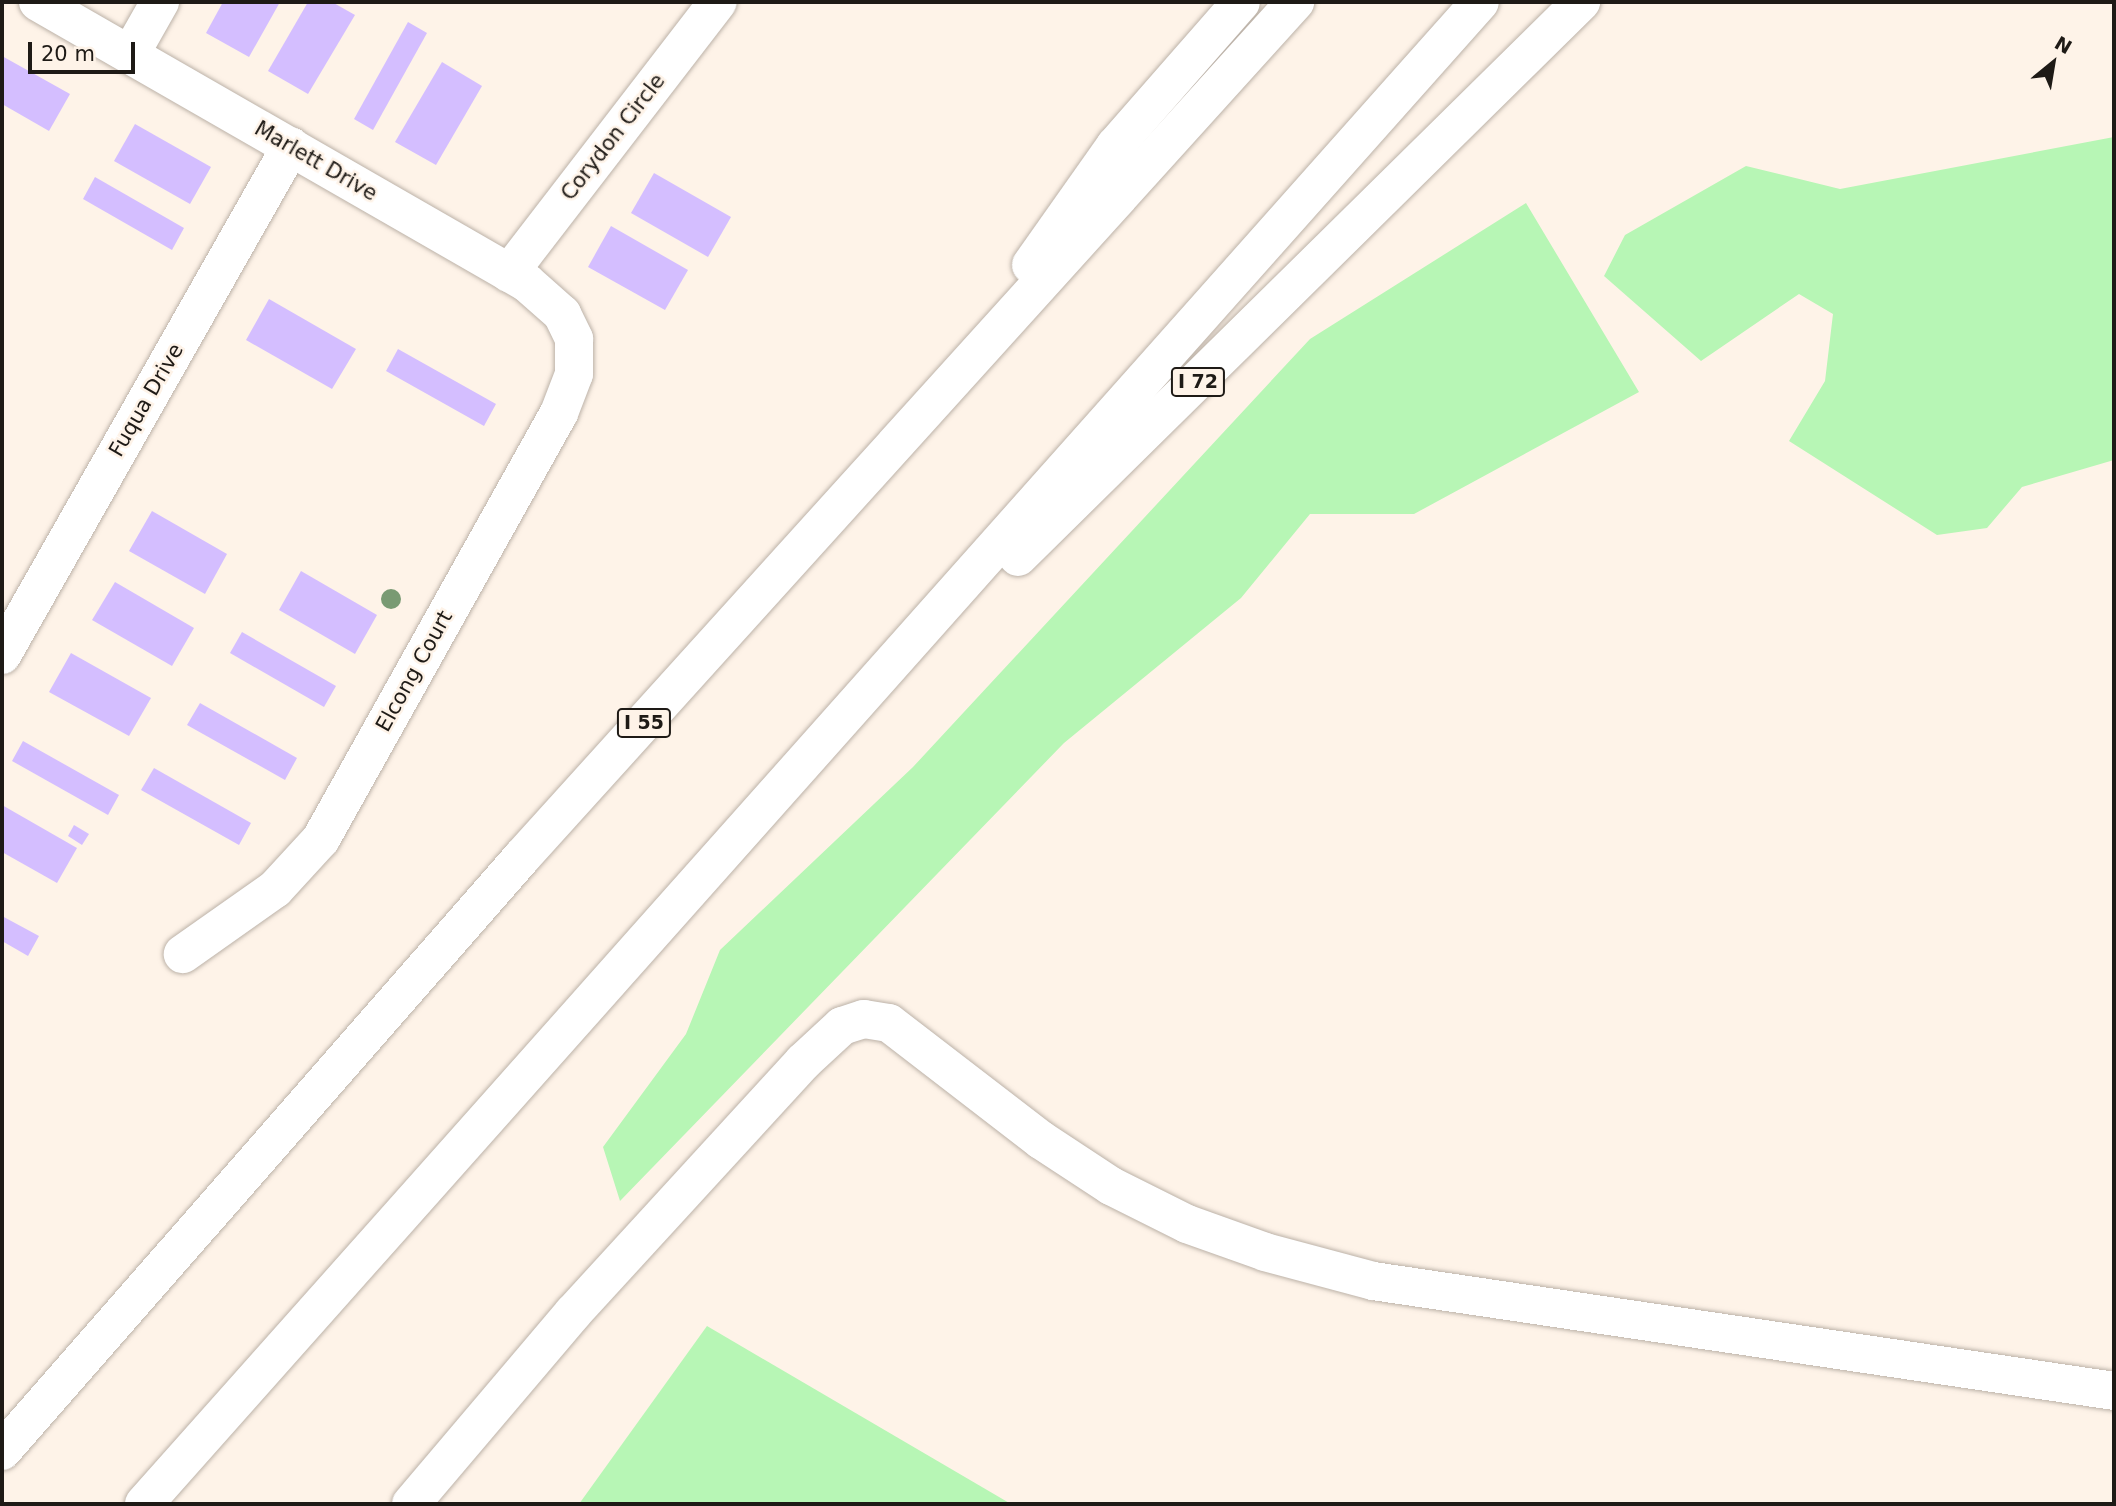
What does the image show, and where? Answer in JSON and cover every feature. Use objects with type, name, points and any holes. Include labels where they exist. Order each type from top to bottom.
[{"type":"main road","name":"Marlett Drive","points":[[38,2],[546,296],[574,339]]},
{"type":"main road","points":[[131,54],[160,2]]},
{"type":"main road","name":"Corydon Circle","points":[[509,273],[718,2]]},
{"type":"main road","points":[[930,410],[1115,146],[1241,2]]},
{"type":"main road","name":"I 55","points":[[2,1451],[522,857],[930,410],[1295,2]]},
{"type":"main road","points":[[144,1504],[1480,2]]},
{"type":"main road","name":"I 72","points":[[810,758],[1101,478],[1581,2]]},
{"type":"main road","name":"Fuqua Drive","points":[[2,654],[291,146]]},
{"type":"main road","name":"Elcong Court","points":[[183,954],[275,889],[321,839],[559,413],[574,374],[574,339]]},
{"type":"main road","points":[[411,1504],[573,1313],[803,1062],[842,1026],[864,1019],[889,1023],[1041,1140],[1111,1185],[1186,1224],[1265,1252],[1373,1281],[2114,1391]]},
{"type":"green space","points":[[2114,137],[2114,460],[2022,487],[1987,528],[1937,535],[1789,441],[1825,381],[1833,314],[1799,294],[1701,361],[1604,276],[1625,235],[1746,166],[1840,189]]},
{"type":"green space","points":[[1526,203],[1639,392],[1414,514],[1310,514],[1241,598],[1064,743],[620,1201],[603,1147],[686,1034],[720,950],[913,767],[1310,339]]},
{"type":"green space","points":[[707,1326],[1011,1504],[579,1504]]},
{"type":"building","points":[[223,2],[280,2],[249,57],[206,33]]},
{"type":"building","points":[[308,2],[332,2],[355,15],[308,94],[268,71]]},
{"type":"building","points":[[408,22],[427,33],[373,130],[354,119]]},
{"type":"building","points":[[2,56],[70,94],[49,131],[2,104]]},
{"type":"building","points":[[442,62],[482,86],[436,165],[395,142]]},
{"type":"building","points":[[135,124],[211,167],[190,204],[114,161]]},
{"type":"building","points":[[654,173],[731,217],[708,257],[631,213]]},
{"type":"building","points":[[95,177],[184,228],[172,250],[83,199]]},
{"type":"building","points":[[611,226],[688,270],[665,310],[588,267]]},
{"type":"building","points":[[269,299],[356,349],[332,389],[246,340]]},
{"type":"building","points":[[398,349],[496,404],[484,426],[386,371]]},
{"type":"building","points":[[152,511],[227,554],[205,594],[129,551]]},
{"type":"building","points":[[301,571],[377,615],[355,654],[279,610]]},
{"type":"building","points":[[115,582],[194,628],[172,666],[92,620]]},
{"type":"building","points":[[242,632],[336,686],[324,707],[230,653]]},
{"type":"building","points":[[71,653],[151,698],[129,736],[49,692]]},
{"type":"building","points":[[200,703],[297,758],[285,780],[187,725]]},
{"type":"building","points":[[23,741],[119,795],[108,815],[12,761]]},
{"type":"building","points":[[154,768],[251,823],[239,845],[141,790]]},
{"type":"building","points":[[2,805],[77,848],[57,883],[2,852]]},
{"type":"building","points":[[74,825],[89,834],[82,845],[68,836]]},
{"type":"building","points":[[2,916],[39,936],[28,956],[2,941]]}]
